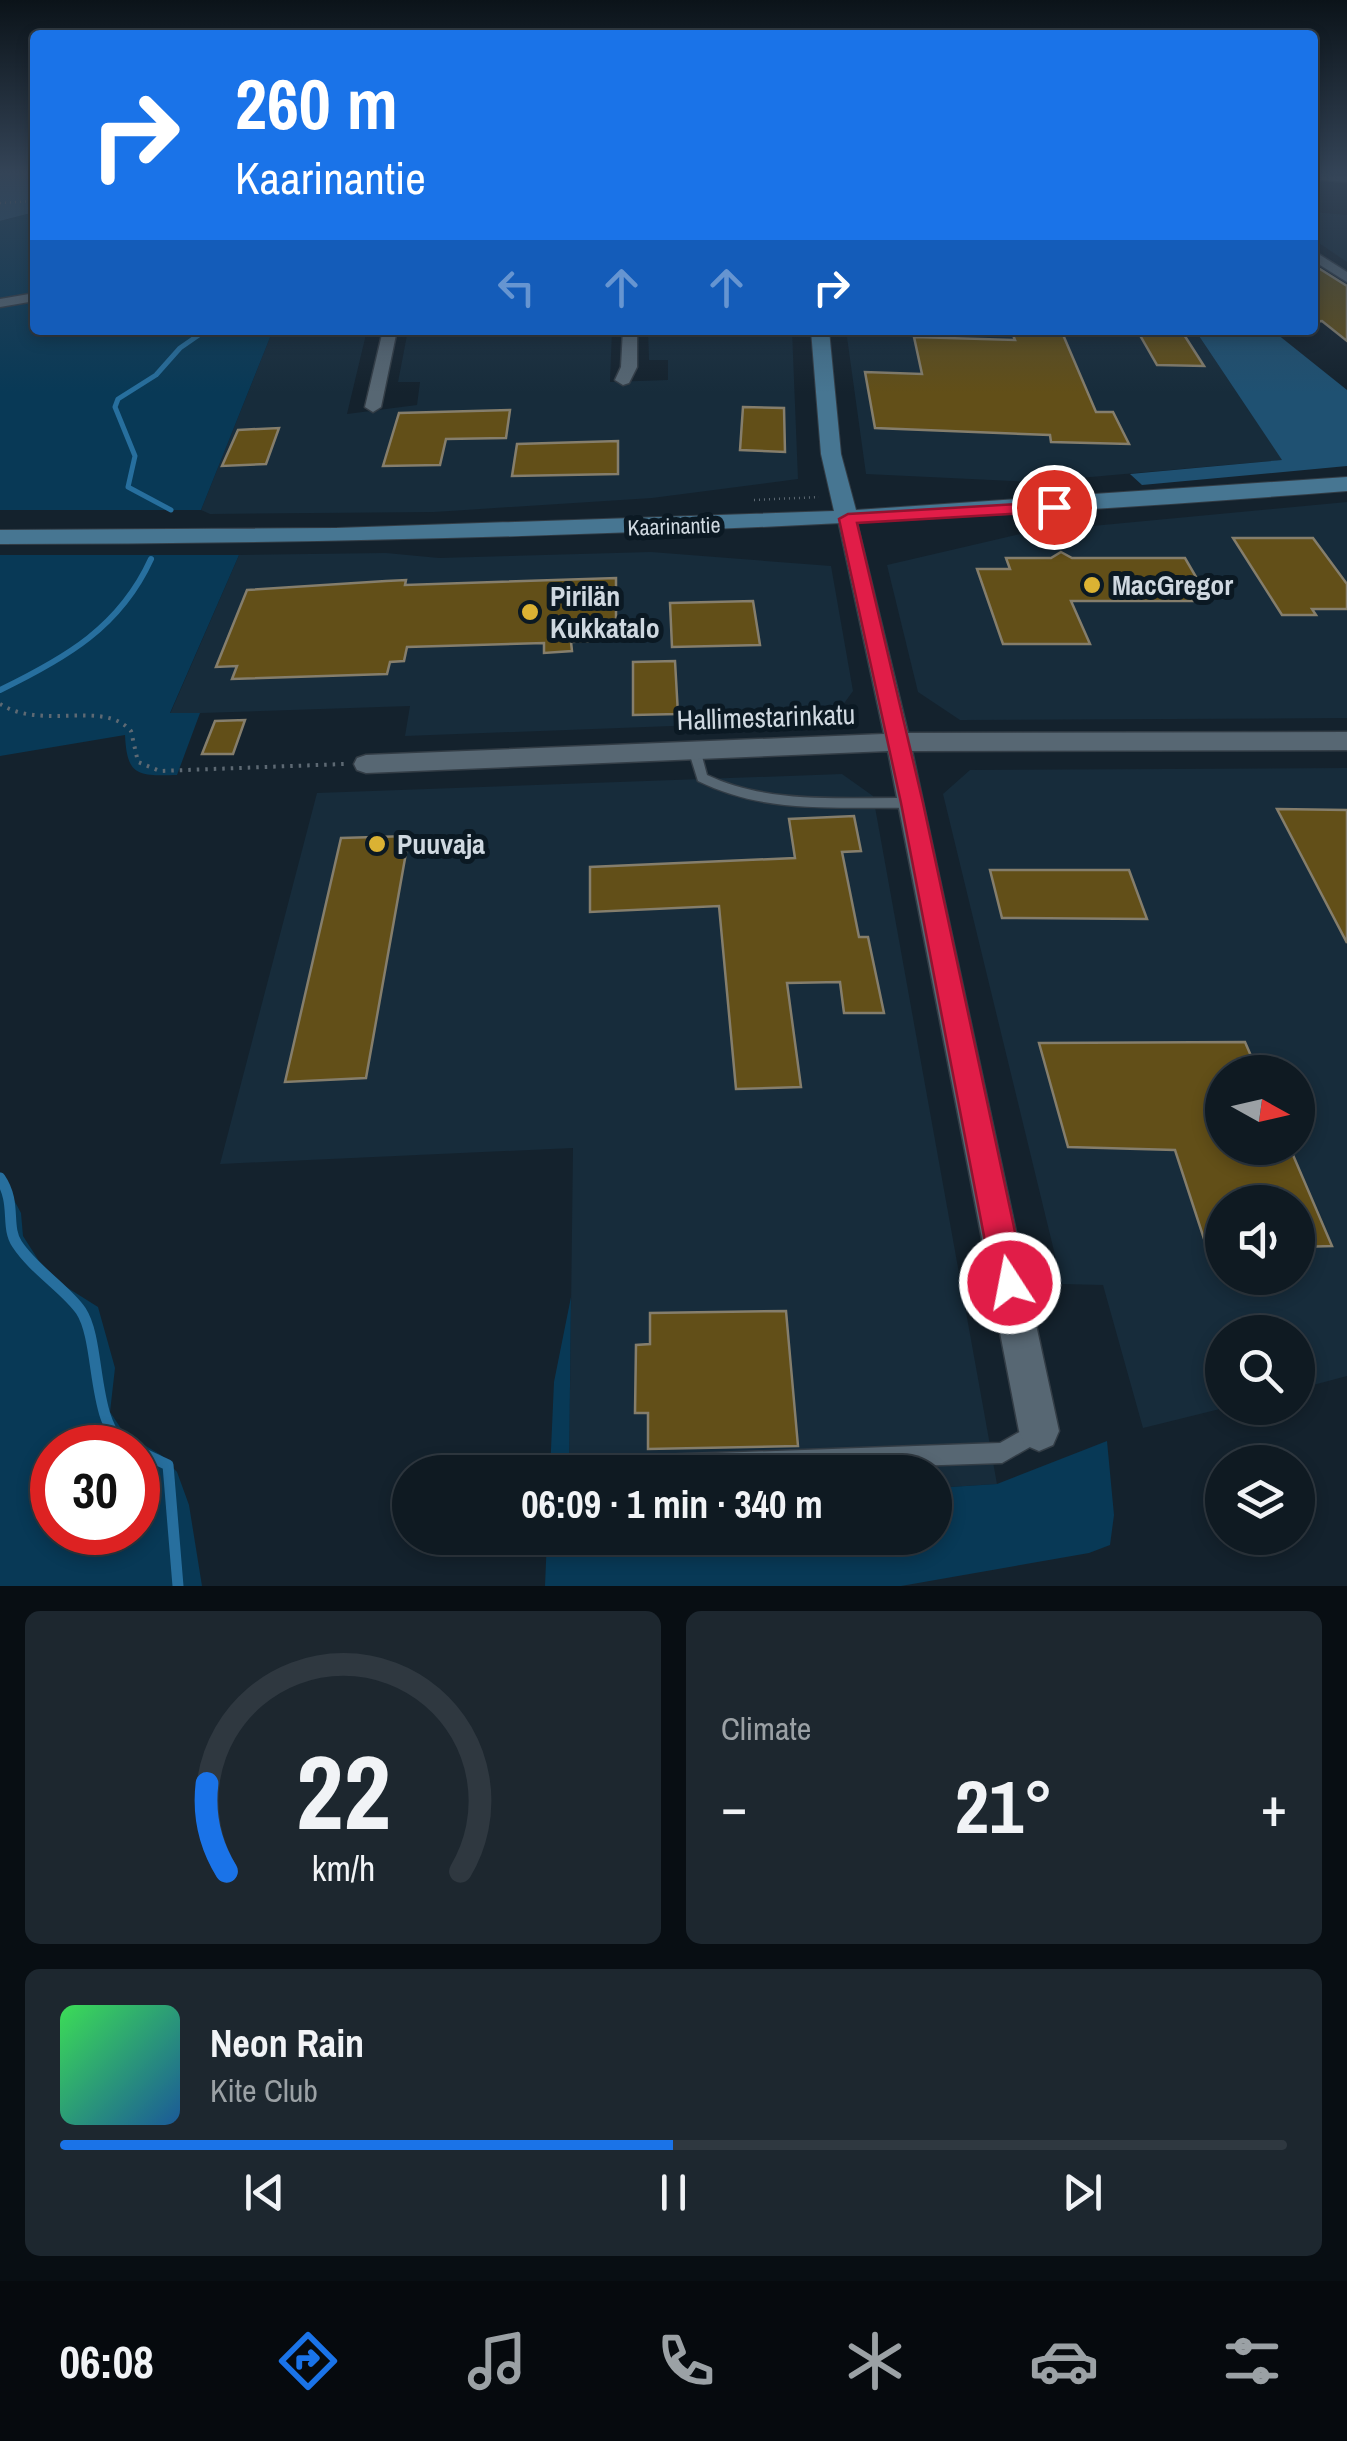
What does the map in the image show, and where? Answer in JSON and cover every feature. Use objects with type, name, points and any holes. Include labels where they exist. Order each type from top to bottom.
[{"type":"main road","points":[[820,335],[831,454],[848,519]]},
{"type":"main road","name":"Kaarinantie","points":[[0,537],[438,536],[848,519],[1347,484]]},
{"type":"street","points":[[1318,258],[1347,278]]},
{"type":"street","points":[[0,303],[30,299]]},
{"type":"street","points":[[373,407],[389,335]]},
{"type":"street","points":[[623,380],[629,367],[630,335]]},
{"type":"street","points":[[848,519],[912,803],[1040,1431]]},
{"type":"street","name":"Hallimestarinkatu","points":[[366,764],[898,742],[1347,741]]},
{"type":"lane","points":[[694,749],[702,778],[726,793],[768,800],[912,803]]},
{"type":"lane","points":[[945,1455],[1002,1453],[1040,1431]]},
{"type":"path","points":[[0,704],[15,714],[36,718],[106,717],[123,722],[133,735],[138,762],[160,772],[366,764]]},
{"type":"shaded area","points":[[0,245],[30,245],[30,294],[0,299]]},
{"type":"shaded area","points":[[1322,245],[1347,245],[1347,262]]},
{"type":"shaded area","points":[[30,303],[30,335],[271,335],[201,510],[0,510],[0,308]]},
{"type":"shaded area","points":[[271,335],[366,335],[347,414],[417,405],[420,382],[398,382],[407,335],[612,335],[610,382],[668,380],[668,360],[649,360],[648,335],[792,335],[798,479],[652,498],[434,512],[210,514],[201,510]]},
{"type":"shaded area","points":[[847,335],[1198,335],[1283,460],[1034,482],[866,474]]},
{"type":"shaded area","points":[[1198,335],[1278,335],[1347,390],[1347,466],[1142,485],[1130,474],[1282,460]]},
{"type":"shaded area","points":[[1347,502],[1347,718],[960,720],[918,692],[887,565],[1029,532]]},
{"type":"shaded area","points":[[651,552],[831,566],[853,691],[832,720],[405,736],[410,706],[170,714],[239,555],[386,553],[439,558]]},
{"type":"shaded area","points":[[0,555],[239,555],[170,713],[200,713],[177,775],[137,771],[128,759],[125,735],[0,756]]},
{"type":"shaded area","points":[[1347,768],[1347,1376],[1315,1384],[1315,1315],[1205,1315],[1205,1413],[1143,1428],[1103,1285],[1062,1284],[943,794],[970,770]]},
{"type":"shaded area","points":[[842,774],[873,796],[997,1484],[952,1487],[952,1455],[569,1455],[573,1148],[220,1164],[317,793]]},
{"type":"shaded area","points":[[0,1174],[21,1213],[23,1236],[39,1261],[63,1285],[98,1307],[115,1368],[110,1412],[119,1425],[30,1425],[30,1555],[160,1555],[160,1454],[177,1472],[189,1505],[202,1586],[0,1586]]},
{"type":"shaded area","points":[[571,1297],[569,1455],[551,1455],[554,1382]]},
{"type":"shaded area","points":[[1107,1441],[1114,1515],[1110,1545],[1089,1553],[901,1586],[545,1586],[546,1555],[952,1555],[952,1487],[997,1484]]},
{"type":"building","points":[[1318,269],[1347,286],[1347,341],[1318,321]]},
{"type":"building","points":[[1013,335],[1063,335],[1096,412],[1113,412],[1129,444],[1051,442],[1050,435],[875,428],[865,372],[922,374],[914,337],[1015,340]]},
{"type":"building","points":[[1140,335],[1184,335],[1204,366],[1157,365]]},
{"type":"building","points":[[743,407],[784,408],[785,452],[740,450]]},
{"type":"building","points":[[510,410],[506,438],[446,439],[440,465],[383,466],[399,413]]},
{"type":"building","points":[[279,428],[266,464],[222,466],[238,430]]},
{"type":"building","points":[[618,441],[618,474],[512,476],[517,444]]},
{"type":"building","points":[[1233,538],[1313,538],[1347,584],[1347,609],[1312,609],[1316,615],[1282,615]]},
{"type":"building","name":"MacGregor","points":[[1061,552],[1072,558],[1185,558],[1210,601],[1071,601],[1090,644],[1003,644],[977,569],[1010,569],[1006,558],[1051,558]]},
{"type":"building","points":[[616,578],[616,640],[571,642],[572,651],[544,653],[544,643],[407,647],[404,661],[390,662],[387,674],[232,679],[237,666],[216,667],[247,590],[406,580],[405,585]]},
{"type":"building","points":[[753,601],[760,645],[672,647],[670,603]]},
{"type":"building","points":[[675,661],[678,714],[633,715],[633,662]]},
{"type":"building","points":[[245,720],[233,754],[202,754],[215,721]]},
{"type":"building","points":[[1277,809],[1347,810],[1347,943]]},
{"type":"building","points":[[854,816],[861,851],[842,852],[859,937],[868,937],[884,1013],[844,1013],[840,982],[787,983],[801,1087],[736,1089],[719,906],[590,912],[590,867],[795,858],[789,819]]},
{"type":"building","points":[[409,836],[366,1078],[285,1082],[341,838]]},
{"type":"building","points":[[990,870],[1129,870],[1147,919],[1002,918]]},
{"type":"building","points":[[1245,1042],[1251,1055],[1205,1055],[1205,1165],[1297,1165],[1306,1185],[1205,1185],[1205,1242],[1175,1150],[1068,1147],[1039,1043]]},
{"type":"building","points":[[1315,1206],[1332,1246],[1315,1246]]},
{"type":"building","points":[[786,1311],[798,1446],[648,1449],[648,1413],[635,1413],[636,1345],[650,1344],[650,1313]]},
{"type":"waterway","points":[[171,510],[128,487],[135,456],[115,407],[118,399],[156,375],[180,348],[199,335]]},
{"type":"waterway","points":[[0,690],[89,638],[124,604],[151,559]]},
{"type":"waterway","points":[[0,1178],[8,1196],[17,1244],[81,1311],[109,1425]]},
{"type":"waterway","points":[[160,1461],[168,1465],[178,1586]]},
{"type":"place","name":"MacGregor","points":[[1092,585]]},
{"type":"place","name":"Pirilän Kukkatalo","points":[[530,612]]},
{"type":"place","name":"Puuvaja","points":[[377,844]]},
{"type":"route","points":[[1010,1283],[912,803],[848,519],[1054,507]]}]
